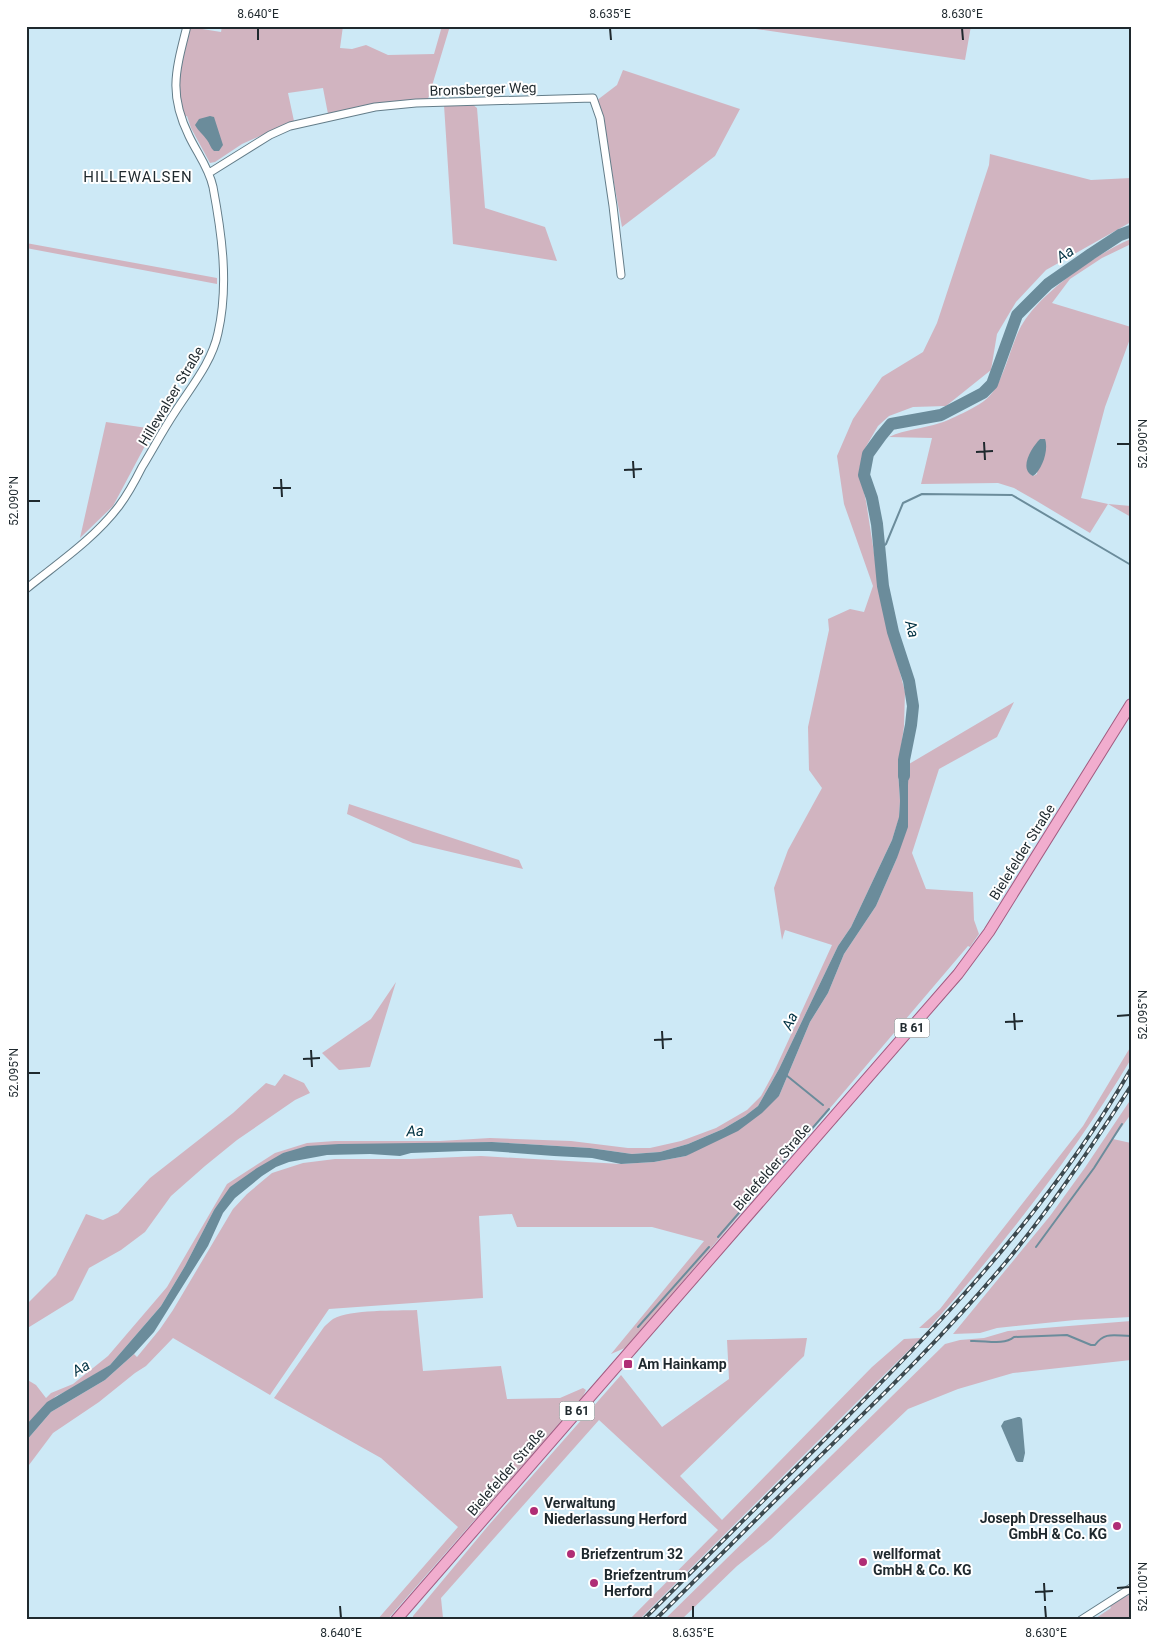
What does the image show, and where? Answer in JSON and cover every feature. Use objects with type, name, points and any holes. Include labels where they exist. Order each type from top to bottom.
[{"type":"main road","name":"Bielefelder Straße","points":[[396,1620],[958,974],[989,932],[1131,704]]},
{"type":"street","name":"Hillewalser Straße","points":[[26,589],[92,536],[126,497],[162,432],[210,358],[218,334],[223,303],[224,276],[219,223],[209,173],[183,122],[175,94],[176,72],[187,26]]},
{"type":"street","name":"Bronsberger Weg","points":[[209,173],[270,135],[290,126],[375,107],[416,103],[593,98],[600,118],[621,275]]},
{"type":"street","points":[[1081,1620],[1131,1588]]},
{"type":"shaded area","points":[[222,26],[343,26],[340,48],[352,49],[366,45],[388,55],[434,54],[442,26],[450,26],[428,99],[378,104],[328,114],[323,88],[288,93],[294,121],[242,144],[215,162],[210,163],[191,128],[187,116],[184,117],[178,93],[179,78],[190,27],[221,32]]},
{"type":"shaded area","points":[[736,26],[971,26],[965,60]]},
{"type":"shaded area","points":[[623,70],[740,109],[715,156],[622,227],[602,117],[596,101],[617,85]]},
{"type":"shaded area","points":[[472,104],[477,108],[485,208],[545,227],[557,261],[453,244],[444,105]]},
{"type":"shaded area","points":[[990,154],[1091,180],[1131,178],[1131,222],[1046,270],[1016,302],[997,334],[991,370],[946,406],[913,407],[889,416],[878,426],[864,450],[859,471],[866,501],[881,598],[905,692],[904,726],[898,770],[899,818],[892,840],[851,927],[838,946],[779,1069],[758,1106],[723,1129],[688,1144],[660,1152],[632,1154],[590,1148],[492,1142],[416,1144],[283,1153],[214,1210],[185,1266],[161,1306],[110,1365],[73,1388],[56,1396],[26,1425],[26,1379],[36,1385],[46,1398],[51,1393],[73,1384],[108,1356],[167,1287],[227,1184],[275,1153],[307,1143],[335,1141],[440,1141],[490,1138],[571,1141],[628,1148],[650,1148],[681,1141],[716,1128],[747,1110],[761,1096],[832,945],[785,930],[782,940],[774,888],[788,850],[822,788],[809,770],[808,727],[829,630],[828,619],[850,609],[864,612],[873,586],[844,504],[837,456],[853,419],[882,377],[923,352],[937,323],[989,165]]},
{"type":"shaded area","points":[[1131,239],[1131,244],[1102,258],[1070,279],[1052,303],[1131,327],[1131,336],[1105,407],[1081,498],[1108,504],[1090,533],[1014,488],[998,483],[921,484],[932,438],[889,437],[944,422],[984,401],[997,386],[1018,332],[1032,311],[1057,286],[1087,263]],"holes":[[[1040,439],[1037,474],[1033,476],[1030,454]]]},
{"type":"shaded area","points":[[26,243],[217,278],[217,284],[26,248]]},
{"type":"shaded area","points":[[106,422],[154,429],[113,506],[80,538]]},
{"type":"shaded area","points":[[1108,504],[1131,506],[1131,517]]},
{"type":"shaded area","points":[[1014,702],[997,737],[939,769],[912,853],[926,889],[973,892],[974,920],[979,934],[970,947],[968,946],[625,1348],[611,1354],[704,1241],[652,1227],[517,1227],[512,1214],[479,1216],[483,1298],[329,1309],[270,1395],[173,1338],[146,1366],[99,1402],[53,1433],[26,1469],[26,1441],[51,1412],[105,1380],[134,1354],[137,1357],[173,1310],[233,1209],[247,1194],[272,1173],[303,1163],[335,1159],[411,1159],[481,1156],[621,1164],[654,1162],[686,1156],[779,1096],[810,1022],[828,993],[844,954],[876,906],[897,858],[909,764]]},
{"type":"shaded area","points":[[349,804],[519,860],[523,869],[413,843],[347,814]]},
{"type":"shaded area","points":[[396,982],[370,1067],[339,1070],[322,1053],[371,1019]]},
{"type":"shaded area","points":[[1131,1046],[1131,1059],[1109,1095],[1061,1165],[1011,1232],[929,1328],[919,1328],[940,1309],[1083,1126]]},
{"type":"shaded area","points":[[284,1074],[304,1083],[310,1093],[295,1100],[237,1140],[205,1166],[171,1196],[145,1232],[121,1250],[89,1268],[73,1300],[26,1329],[26,1305],[56,1275],[86,1214],[103,1220],[118,1213],[150,1178],[233,1113],[266,1083],[275,1086]]},
{"type":"shaded area","points":[[1131,1099],[1131,1114],[1113,1139],[1131,1143],[1131,1317],[1075,1320],[997,1328],[980,1333],[953,1334],[1050,1216]]},
{"type":"shaded area","points":[[417,1310],[423,1371],[501,1366],[507,1399],[560,1398],[583,1388],[586,1390],[583,1396],[387,1620],[377,1620],[458,1527],[381,1458],[274,1398],[324,1327],[333,1319],[362,1312]]},
{"type":"shaded area","points":[[1131,1321],[1131,1360],[1013,1373],[958,1389],[908,1409],[771,1539],[737,1566],[681,1620],[664,1620],[945,1344],[960,1340],[984,1338],[1008,1331]]},
{"type":"shaded area","points":[[807,1338],[804,1356],[680,1476],[722,1520],[872,1367],[904,1339],[921,1338],[639,1620],[629,1620],[718,1530],[599,1420],[441,1598],[442,1620],[413,1620],[413,1616],[488,1526],[621,1375],[662,1427],[729,1379],[727,1340]]},
{"type":"shaded area","points":[[1131,1593],[1131,1620],[1093,1620],[1111,1608],[1110,1606]]},
{"type":"water","points":[[210,116],[214,117],[223,145],[219,151],[214,151],[195,125],[199,119]]},
{"type":"water","points":[[1040,439],[1045,439],[1046,449],[1042,465],[1033,476],[1029,473],[1027,463],[1030,452]]},
{"type":"water","points":[[904,760],[909,764],[908,827],[897,858],[876,906],[844,954],[828,993],[810,1022],[779,1096],[762,1113],[738,1131],[686,1156],[654,1162],[621,1164],[592,1158],[464,1151],[411,1153],[400,1156],[370,1154],[327,1155],[289,1162],[276,1167],[235,1198],[223,1213],[208,1246],[154,1332],[134,1354],[105,1380],[51,1412],[26,1441],[26,1425],[47,1402],[110,1365],[161,1306],[185,1266],[214,1210],[230,1187],[283,1153],[307,1146],[339,1144],[492,1142],[590,1148],[632,1154],[660,1152],[688,1144],[723,1129],[758,1106],[779,1069],[838,946],[851,927],[892,840],[899,817],[898,770]]},
{"type":"water","points":[[1018,1417],[1022,1419],[1025,1453],[1023,1462],[1016,1461],[1001,1426],[1004,1421]]},
{"type":"waterway","name":"Aa","points":[[904,776],[904,760],[913,706],[909,681],[893,632],[883,586],[877,524],[872,498],[864,475],[868,454],[891,424],[941,415],[983,393],[992,384],[1017,315],[1048,284],[1120,235],[1131,231]]},
{"type":"waterway","points":[[880,549],[886,544],[903,503],[922,494],[1012,495],[1131,565]]},
{"type":"waterway","points":[[786,1075],[823,1105]]},
{"type":"waterway","points":[[718,1237],[829,1109]]},
{"type":"waterway","points":[[1036,1247],[1094,1168],[1122,1124]]},
{"type":"waterway","points":[[638,1327],[709,1247]]},
{"type":"waterway","points":[[971,1341],[999,1342],[1010,1340],[1014,1337],[1067,1335],[1095,1345],[1107,1336],[1131,1336]]},
{"type":"railway","points":[[643,1620],[859,1405],[945,1316],[986,1270],[1063,1173],[1131,1069]]},
{"type":"railway","points":[[655,1620],[890,1388],[964,1310],[1011,1256],[1043,1215],[1131,1086]]},
{"type":"place","name":"Am Hainkamp","points":[[628,1364]]},
{"type":"place","name":"Verwaltung Niederlassung Herford","points":[[534,1511]]},
{"type":"place","name":"Joseph Dresselhaus GmbH & Co. KG","points":[[1117,1526]]},
{"type":"place","name":"Briefzentrum 32","points":[[571,1554]]},
{"type":"place","name":"wellformat GmbH & Co. KG","points":[[863,1562]]},
{"type":"place","name":"Briefzentrum Herford","points":[[594,1583]]},
{"type":"district","name":"HILLEWALSEN","points":[[138,177]]}]
